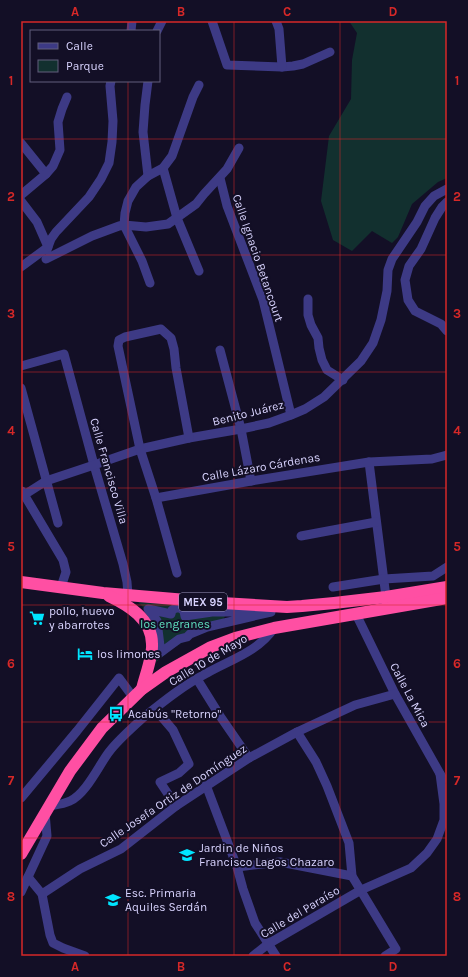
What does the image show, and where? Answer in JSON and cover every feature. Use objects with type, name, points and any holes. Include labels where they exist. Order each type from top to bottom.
[{"type":"highway","name":"MEX 95","points":[[21,582],[103,593],[288,607],[386,597],[447,587]]},
{"type":"highway","points":[[103,593],[134,610],[144,620],[150,632],[152,643],[151,656],[137,693]]},
{"type":"highway","points":[[21,854],[70,771],[102,728],[137,693],[166,672],[211,647],[235,638],[274,628],[447,598]]},
{"type":"street","points":[[158,30],[162,21]]},
{"type":"street","points":[[212,21],[227,65],[282,68],[303,64],[330,52]]},
{"type":"street","points":[[276,21],[279,29],[282,68]]},
{"type":"street","points":[[111,82],[113,122],[112,142],[108,163],[101,179],[89,197],[51,239],[46,259],[92,236],[124,225],[146,227],[168,224],[196,204],[228,169],[239,148]]},
{"type":"street","points":[[148,82],[143,132],[148,176]]},
{"type":"street","points":[[150,283],[142,261],[124,225],[125,213],[128,201],[136,187],[148,176],[163,168],[172,156],[193,97],[199,85]]},
{"type":"street","points":[[21,195],[46,174],[53,166],[60,150],[58,122],[67,97]]},
{"type":"street","points":[[21,143],[46,174]]},
{"type":"street","points":[[21,159],[28,153]]},
{"type":"street","points":[[163,168],[177,218],[199,271]]},
{"type":"street","name":"Calle Ignacio Betancourt","points":[[220,178],[227,206],[263,300],[291,415]]},
{"type":"street","name":"Benito Juárez","points":[[23,493],[46,481],[140,449],[189,438],[241,429],[291,415],[305,409],[324,397],[361,361],[373,343],[381,320],[387,291],[388,270],[392,258],[417,222],[425,206],[434,196],[447,189]]},
{"type":"street","points":[[21,201],[37,222],[48,247]]},
{"type":"street","points":[[445,325],[415,311],[408,300],[405,280],[409,266],[420,249],[435,218],[447,202]]},
{"type":"street","points":[[21,267],[48,247]]},
{"type":"street","points":[[308,299],[308,314],[311,325],[318,338],[322,360],[327,370],[343,380]]},
{"type":"street","points":[[177,573],[156,498],[140,449],[118,346],[119,340],[125,337],[161,329],[171,338],[189,438]]},
{"type":"street","points":[[220,350],[241,429],[251,481]]},
{"type":"street","name":"Calle Francisco Villa","points":[[21,366],[64,354],[123,564],[128,595]]},
{"type":"street","points":[[21,388],[58,523]]},
{"type":"street","name":"Calle Lázaro Cárdenas","points":[[156,498],[369,462],[432,460],[447,455]]},
{"type":"street","points":[[369,462],[386,597]]},
{"type":"street","points":[[23,493],[63,560],[66,572],[61,588]]},
{"type":"street","points":[[300,536],[376,522]]},
{"type":"street","points":[[333,587],[384,579],[433,576],[447,567]]},
{"type":"street","points":[[180,608],[184,612],[185,616],[212,612],[270,612],[207,627],[190,634],[187,637],[180,638],[160,653],[157,621],[148,609],[171,614],[172,610],[180,608]]},
{"type":"street","name":"Calle La Mica","points":[[356,614],[395,694],[447,785]]},
{"type":"street","name":"Calle 10 de Mayo","points":[[47,810],[70,801],[80,794],[110,751],[154,709],[197,679],[249,652],[269,636],[274,628]]},
{"type":"street","points":[[21,798],[78,731],[120,678],[137,693]]},
{"type":"street","points":[[197,679],[249,758]]},
{"type":"street","name":"Calle Josefa Ortiz de Domínguez","points":[[42,894],[80,869],[121,849],[176,806],[249,758],[297,732],[356,705],[395,694]]},
{"type":"street","points":[[154,709],[173,730],[189,764],[179,773],[160,782],[176,806]]},
{"type":"street","points":[[297,732],[316,762],[349,842],[352,876],[396,949],[385,956]]},
{"type":"street","name":"Calle del Paraíso","points":[[253,956],[268,944],[361,890],[411,868],[427,853],[437,839],[444,820],[444,804],[440,774]]},
{"type":"street","points":[[206,786],[237,867],[255,923],[276,956]]},
{"type":"street","points":[[21,892],[47,836],[47,810]]},
{"type":"street","points":[[237,867],[280,862],[352,876]]},
{"type":"street","points":[[28,877],[42,894],[50,935],[54,943],[85,956]]},
{"type":"green space","points":[[349,21],[447,21],[447,178],[438,182],[412,204],[398,237],[392,243],[372,231],[352,251],[333,240],[321,201],[329,136],[351,99],[352,60],[357,33]]},
{"type":"green space","name":"los engranes","points":[[134,598],[215,608],[225,616],[221,625],[191,637],[172,649],[151,666],[153,621]]},
{"type":"place","name":"pollo, huevo y abarrotes","points":[[37,618]]},
{"type":"place","name":"los limones","points":[[85,654]]},
{"type":"place","name":"Acabús \"Retorno\"","points":[[116,714]]},
{"type":"place","name":"Jardin de Niños Francisco Lagos Chazaro","points":[[187,855]]},
{"type":"place","name":"Esc. Primaria Aquiles Serdán","points":[[113,900]]}]
